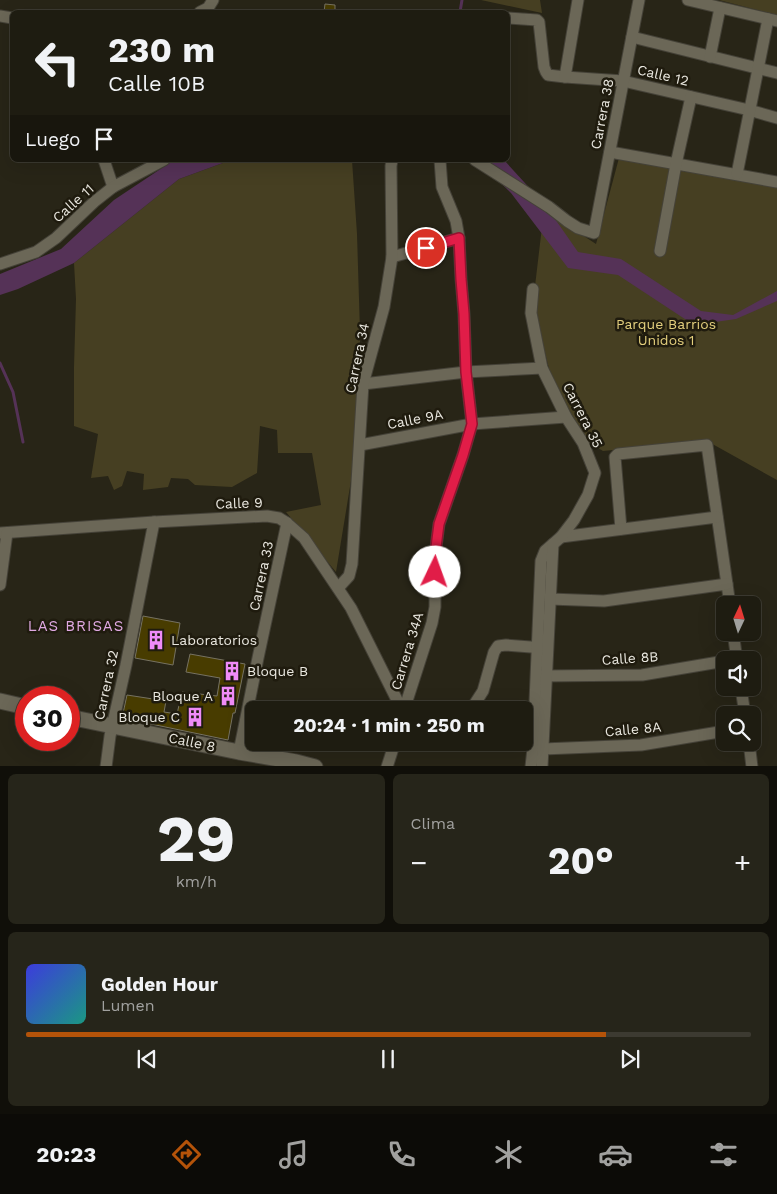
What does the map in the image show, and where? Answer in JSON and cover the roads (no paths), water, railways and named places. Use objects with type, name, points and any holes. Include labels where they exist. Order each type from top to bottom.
[{"type":"main road","points":[[0,701],[15,704]]},
{"type":"main road","points":[[0,712],[15,715]]},
{"type":"main road","name":"Calle 8","points":[[80,721],[141,740],[264,766]]},
{"type":"main road","name":"Calle 8","points":[[80,728],[111,731],[315,766]]},
{"type":"street","points":[[204,10],[208,8],[213,0]]},
{"type":"street","points":[[564,77],[578,0]]},
{"type":"street","name":"Carrera 38","points":[[478,162],[549,207],[578,228],[594,233],[639,0]]},
{"type":"street","points":[[688,0],[772,20],[758,68],[737,174]]},
{"type":"street","points":[[710,56],[720,8]]},
{"type":"street","name":"Calle 12","points":[[510,18],[537,20],[539,22],[544,67],[548,74],[564,77],[623,81],[777,118]]},
{"type":"street","points":[[632,37],[777,73]]},
{"type":"street","points":[[660,251],[691,97]]},
{"type":"street","points":[[610,152],[777,182]]},
{"type":"street","points":[[105,162],[114,187]]},
{"type":"street","name":"Calle 11","points":[[0,264],[36,252],[56,238],[94,202],[114,187],[160,162]]},
{"type":"street","name":"Carrera 34","points":[[338,588],[348,576],[352,564],[364,384],[384,307],[392,257],[392,162]]},
{"type":"street","name":"Carrera 34A","points":[[406,701],[432,623],[435,607],[435,555],[439,524],[472,424],[466,372],[459,238],[456,221],[442,187],[440,162]]},
{"type":"street","points":[[392,257],[459,238]]},
{"type":"street","name":"Carrera 35","points":[[533,289],[531,313],[542,368],[566,417],[583,443],[595,473],[588,496],[574,520],[557,541],[545,551],[541,561],[543,648]]},
{"type":"street","points":[[364,384],[466,372],[542,368]]},
{"type":"street","name":"Calle 9A","points":[[360,445],[472,424],[566,417]]},
{"type":"street","points":[[621,529],[615,457],[618,454],[707,446],[729,596]]},
{"type":"street","name":"Calle 9","points":[[4,533],[154,522],[267,516],[279,518],[304,538],[338,588],[351,608],[398,701]]},
{"type":"street","points":[[557,541],[621,529],[717,516]]},
{"type":"street","name":"Carrera 32","points":[[106,766],[111,731],[154,522]]},
{"type":"street","name":"Carrera 33","points":[[239,752],[287,523]]},
{"type":"street","points":[[0,585],[4,533]]},
{"type":"street","name":"Carrera 35","points":[[531,766],[543,648],[557,541]]},
{"type":"street","points":[[550,599],[604,601],[727,584]]},
{"type":"street","points":[[477,701],[483,691],[494,652],[498,646],[543,648]]},
{"type":"street","name":"Calle 8B","points":[[541,676],[642,675],[716,663]]},
{"type":"street","name":"Carrera 35","points":[[541,676],[542,766]]},
{"type":"street","name":"Calle 8A","points":[[543,749],[641,745],[716,732]]},
{"type":"street","points":[[387,766],[392,751]]},
{"type":"street","points":[[750,751],[752,766]]},
{"type":"waterway","points":[[460,10],[462,0]]},
{"type":"waterway","points":[[0,363],[13,392],[23,442]]},
{"type":"place","name":"Laboratorios","points":[[156,640]]},
{"type":"place","name":"Bloque B","points":[[232,671]]},
{"type":"place","name":"Bloque A","points":[[228,696]]},
{"type":"place","name":"Bloque C","points":[[195,717]]},
{"type":"district","name":"LAS BRISAS","points":[[76,626]]},
{"type":"park label","name":"Parque Barrios Unidos 1","points":[[666,332]]}]
